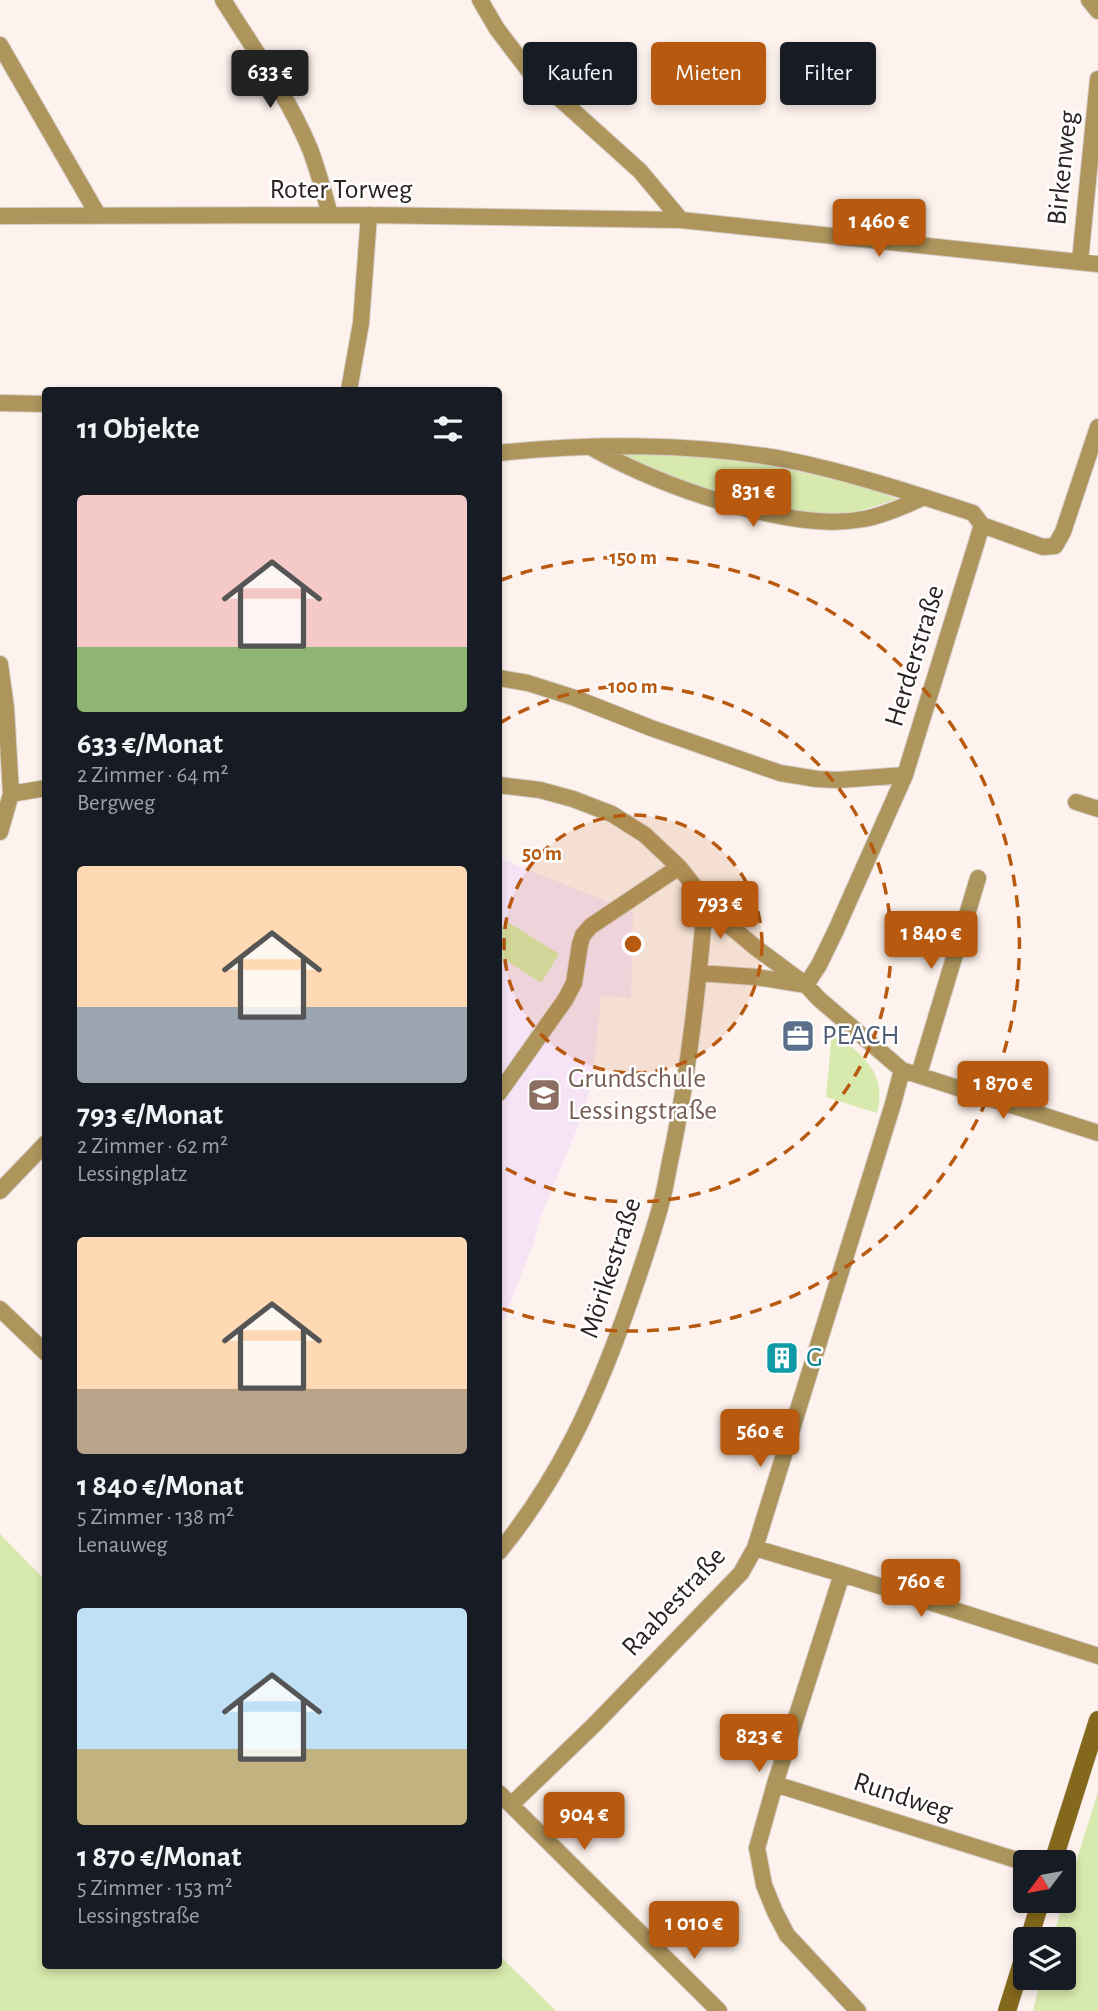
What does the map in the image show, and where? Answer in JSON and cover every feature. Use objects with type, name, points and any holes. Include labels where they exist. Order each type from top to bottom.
[{"type":"main road","points":[[1057,1850],[1098,1720]]},
{"type":"main road","points":[[1007,2011],[1014,1990]]},
{"type":"street","points":[[223,0],[299,125],[319,173],[330,215]]},
{"type":"street","points":[[480,0],[529,71],[640,171],[681,220]]},
{"type":"street","points":[[1089,0],[1098,11]]},
{"type":"street","points":[[0,45],[98,215]]},
{"type":"street","name":"Birkenweg","points":[[1080,261],[1098,79]]},
{"type":"street","points":[[350,387],[361,323],[369,215]]},
{"type":"street","name":"Roter Torweg","points":[[0,216],[369,215],[681,220],[1098,264]]},
{"type":"street","points":[[0,403],[42,404]]},
{"type":"street","points":[[502,453],[650,446],[747,454],[829,470],[924,497],[973,513],[982,525],[1043,547],[1055,546],[1063,532],[1098,427]]},
{"type":"street","points":[[592,447],[652,478],[689,493],[787,519],[840,522],[865,519],[924,497]]},
{"type":"street","name":"Herderstraße","points":[[806,985],[836,930],[905,775],[982,525]]},
{"type":"street","points":[[0,664],[6,708],[11,794],[0,832]]},
{"type":"street","points":[[502,678],[575,698],[780,773],[838,780],[905,775]]},
{"type":"street","points":[[502,785],[550,792],[597,807],[645,835],[679,867],[698,891],[705,905],[910,1072],[1098,1133]]},
{"type":"street","points":[[11,794],[42,789]]},
{"type":"street","points":[[1076,802],[1098,809]]},
{"type":"street","points":[[502,1089],[570,992],[583,935],[591,926],[679,867]]},
{"type":"street","name":"Raabestraße","points":[[511,1805],[594,1726],[741,1573],[755,1548],[889,1117],[910,1072],[978,878]]},
{"type":"street","name":"Mörikestraße","points":[[502,1548],[548,1484],[584,1418],[606,1370],[662,1202],[683,1097],[705,905]]},
{"type":"street","points":[[699,973],[757,977],[806,985]]},
{"type":"street","points":[[0,1191],[42,1147]]},
{"type":"street","points":[[0,1309],[42,1349]]},
{"type":"street","points":[[755,1548],[1098,1656]]},
{"type":"street","points":[[842,1574],[757,1848],[764,1885],[787,1935],[858,2011]]},
{"type":"street","name":"Rundweg","points":[[775,1784],[1013,1859]]},
{"type":"street","points":[[502,1796],[719,2011]]},
{"type":"shaded area","name":"Grundschule Lessingstraße","points":[[502,859],[633,912],[631,998],[601,996],[593,1077],[584,1112],[541,1216],[502,1325]]},
{"type":"green space","points":[[648,452],[743,459],[870,488],[897,499],[843,516],[789,516],[666,480],[624,456]]},
{"type":"green space","points":[[506,921],[559,954],[541,983],[502,958],[502,927]]},
{"type":"green space","points":[[832,1031],[870,1065],[879,1086],[877,1113],[826,1097]]},
{"type":"green space","points":[[0,1534],[42,1577],[42,1969],[502,1969],[502,1958],[556,2011],[0,2011]]},
{"type":"green space","points":[[1098,1792],[1098,2011],[1033,2011],[1038,1990],[1076,1990],[1076,1927],[1056,1927],[1060,1913],[1076,1913],[1076,1862]]},
{"type":"place","name":"PEACH","points":[[798,1036]]},
{"type":"place","name":"Grundschule Lessingstraße","points":[[544,1095]]},
{"type":"place","name":"G","points":[[782,1358]]}]
